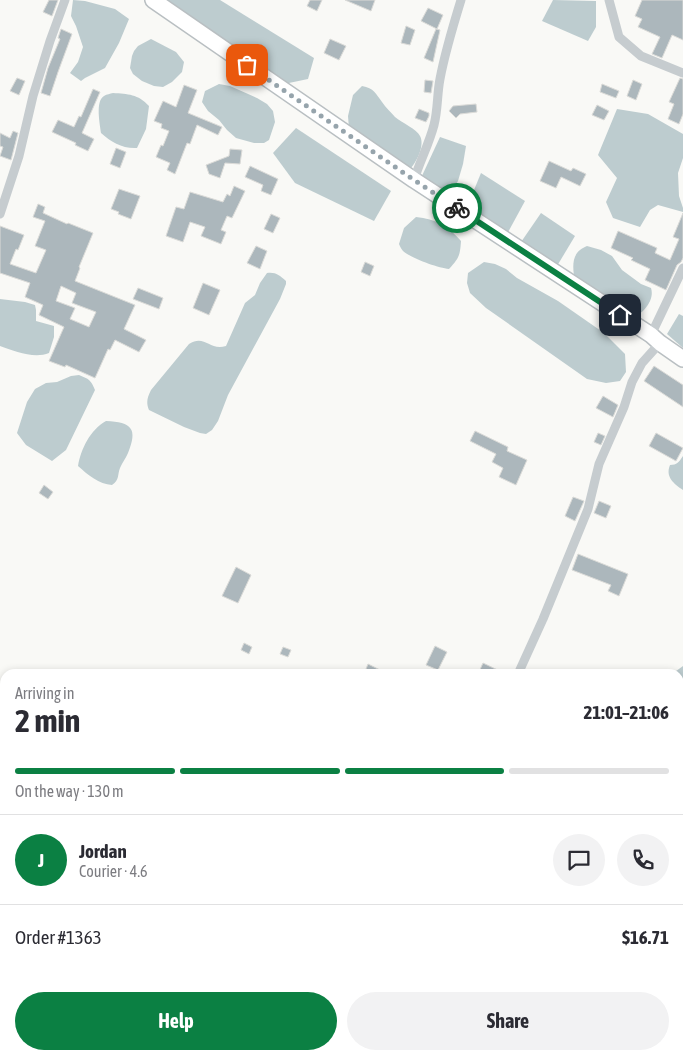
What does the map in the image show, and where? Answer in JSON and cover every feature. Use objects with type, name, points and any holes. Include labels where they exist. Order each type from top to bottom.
[{"type":"main road","points":[[153,0],[414,180],[656,339],[683,359]]},
{"type":"street","points":[[0,214],[19,156],[50,41],[65,0]]},
{"type":"street","points":[[414,180],[434,124],[437,112],[439,80],[449,39],[462,0]]},
{"type":"street","points":[[609,0],[619,37],[640,56],[683,73]]},
{"type":"street","points":[[520,669],[588,509],[599,464],[624,407],[632,382],[656,339],[683,268]]},
{"type":"shaded area","points":[[73,0],[85,1],[115,9],[129,19],[119,43],[105,68],[81,81],[70,73],[78,62],[83,47],[71,16]]},
{"type":"shaded area","points":[[158,0],[220,0],[314,58],[308,79],[284,84]]},
{"type":"shaded area","points":[[553,0],[596,1],[596,27],[588,41],[542,21]]},
{"type":"shaded area","points":[[151,39],[176,52],[184,62],[182,72],[172,82],[163,87],[154,86],[142,81],[133,74],[130,68],[134,51],[138,46]]},
{"type":"shaded area","points":[[219,84],[230,86],[267,104],[273,111],[275,122],[269,140],[264,143],[254,143],[236,138],[208,111],[202,102],[205,91]]},
{"type":"shaded area","points":[[362,86],[374,92],[395,117],[416,131],[420,136],[421,148],[411,168],[406,168],[349,129],[348,116],[353,95]]},
{"type":"shaded area","points":[[113,93],[137,97],[149,106],[146,129],[137,148],[118,144],[101,133],[99,113],[101,99],[107,94]]},
{"type":"shaded area","points":[[617,109],[648,114],[683,134],[683,158],[678,173],[679,196],[683,212],[658,205],[650,210],[640,227],[613,218],[606,202],[617,178],[598,155]]},
{"type":"shaded area","points":[[296,128],[391,191],[374,221],[295,183],[273,153]]},
{"type":"shaded area","points":[[440,137],[466,146],[458,181],[447,197],[421,178]]},
{"type":"shaded area","points":[[481,173],[525,201],[507,234],[467,207]]},
{"type":"shaded area","points":[[541,213],[575,236],[557,266],[519,245]]},
{"type":"shaded area","points":[[416,217],[430,219],[441,224],[461,241],[458,256],[449,269],[418,260],[403,251],[399,244],[404,228]]},
{"type":"shaded area","points":[[587,246],[612,256],[622,270],[641,284],[651,288],[650,302],[640,313],[632,318],[575,281],[573,269],[575,256],[581,249]]},
{"type":"shaded area","points":[[484,262],[506,269],[517,278],[558,301],[604,333],[625,354],[626,372],[620,381],[606,383],[587,379],[486,308],[470,293],[467,283],[468,273]]},
{"type":"shaded area","points":[[267,273],[277,274],[286,281],[286,284],[280,299],[228,395],[218,421],[212,430],[206,434],[200,433],[149,410],[147,400],[151,390],[189,344],[199,341],[220,347],[226,346],[245,303],[255,295]]},
{"type":"shaded area","points":[[0,299],[35,305],[36,321],[54,326],[54,337],[49,353],[31,355],[0,346]]},
{"type":"shaded area","points":[[679,314],[683,316],[683,348],[667,334]]},
{"type":"shaded area","points":[[79,375],[89,380],[95,390],[66,450],[52,461],[26,445],[17,433],[27,402],[35,389],[46,383],[57,382]]},
{"type":"shaded area","points":[[106,421],[127,425],[132,433],[128,453],[115,483],[112,485],[98,481],[78,466],[87,440],[95,429]]},
{"type":"shaded area","points":[[683,456],[683,490],[670,477],[669,469],[670,465],[678,463]]},
{"type":"building","points":[[49,0],[58,0],[52,16],[43,12]]},
{"type":"building","points":[[310,0],[322,0],[317,11],[307,6]]},
{"type":"building","points":[[345,0],[375,0],[371,11]]},
{"type":"building","points":[[642,0],[683,0],[683,40],[672,35],[662,58],[652,54],[660,37],[638,27],[642,19],[635,16]]},
{"type":"building","points":[[428,8],[443,15],[437,29],[421,21]]},
{"type":"building","points":[[406,26],[415,30],[410,45],[401,43]]},
{"type":"building","points":[[61,29],[72,34],[50,96],[41,93],[48,68],[60,39],[58,38]]},
{"type":"building","points":[[436,29],[440,30],[433,62],[424,58]]},
{"type":"building","points":[[330,39],[346,46],[339,60],[324,53]]},
{"type":"building","points":[[17,78],[25,81],[19,95],[10,91]]},
{"type":"building","points":[[680,78],[683,79],[683,114],[679,124],[668,119],[674,104],[669,102]]},
{"type":"building","points":[[425,80],[433,81],[431,93],[424,92]]},
{"type":"building","points":[[633,80],[642,84],[636,100],[627,96]]},
{"type":"building","points":[[602,84],[619,91],[616,98],[600,92]]},
{"type":"building","points":[[184,85],[197,90],[188,113],[222,127],[218,135],[197,125],[190,144],[187,143],[175,174],[167,170],[170,163],[156,157],[169,131],[161,128],[162,124],[154,121],[163,101],[176,107]]},
{"type":"building","points":[[93,89],[100,92],[82,133],[94,139],[88,151],[52,132],[58,120],[74,127],[79,116],[81,117]]},
{"type":"building","points":[[476,104],[477,112],[460,114],[456,118],[449,111],[453,106]]},
{"type":"building","points":[[597,105],[609,111],[604,120],[592,115]]},
{"type":"building","points":[[419,109],[429,113],[426,122],[415,118]]},
{"type":"building","points":[[13,131],[18,133],[11,160],[0,156],[3,147],[0,146],[0,133],[10,138]]},
{"type":"building","points":[[116,148],[126,152],[120,168],[110,164]]},
{"type":"building","points":[[230,149],[242,150],[240,164],[225,163],[220,178],[209,174],[206,165],[229,156]]},
{"type":"building","points":[[549,161],[571,171],[573,168],[586,174],[580,186],[561,177],[556,188],[540,181]]},
{"type":"building","points":[[250,166],[278,179],[271,195],[261,191],[263,185],[245,177]]},
{"type":"building","points":[[234,186],[245,191],[232,218],[227,216],[221,230],[226,232],[221,244],[201,236],[205,227],[190,222],[183,242],[166,236],[176,207],[184,209],[190,192],[223,202],[227,194],[230,196]]},
{"type":"building","points":[[119,189],[140,196],[131,219],[111,209]]},
{"type":"building","points":[[38,204],[45,207],[43,213],[93,233],[75,281],[135,305],[124,329],[146,340],[139,352],[115,340],[110,350],[108,349],[95,378],[66,365],[65,367],[49,361],[64,327],[39,315],[43,305],[25,297],[30,283],[0,273],[0,226],[24,235],[10,264],[36,273],[46,250],[35,246],[45,221],[33,217]],"holes":[[[61,286],[76,293],[72,303],[96,312],[89,327],[70,319],[75,308],[56,301]]]},
{"type":"building","points":[[683,213],[683,258],[677,265],[666,290],[645,280],[650,269],[631,260],[633,258],[611,248],[618,231],[657,248],[655,253],[670,260],[679,239],[673,237]]},
{"type":"building","points":[[271,214],[280,218],[273,233],[264,229]]},
{"type":"building","points":[[256,246],[267,251],[260,269],[247,263]]},
{"type":"building","points":[[365,262],[374,266],[370,276],[361,272]]},
{"type":"building","points":[[203,283],[220,290],[209,315],[193,308]]},
{"type":"building","points":[[138,288],[163,298],[159,309],[133,299]]},
{"type":"building","points":[[654,366],[683,385],[683,407],[644,381]]},
{"type":"building","points":[[603,396],[618,405],[613,417],[596,408]]},
{"type":"building","points":[[475,431],[508,447],[507,451],[527,460],[516,485],[499,477],[503,468],[492,462],[496,454],[470,441]]},
{"type":"building","points":[[598,433],[605,436],[601,445],[594,442]]},
{"type":"building","points":[[656,433],[683,448],[676,461],[649,446]]},
{"type":"building","points":[[44,485],[53,492],[48,499],[39,493]]},
{"type":"building","points":[[573,497],[584,501],[575,521],[565,516]]},
{"type":"building","points":[[599,501],[611,506],[606,518],[594,513]]},
{"type":"building","points":[[578,554],[628,574],[619,596],[608,591],[611,585],[572,570]]},
{"type":"building","points":[[236,567],[251,575],[238,603],[222,596]]},
{"type":"building","points":[[244,643],[252,647],[249,654],[241,650]]},
{"type":"building","points":[[435,646],[447,652],[438,669],[426,665]]},
{"type":"building","points":[[283,647],[291,650],[288,657],[280,654]]},
{"type":"building","points":[[483,663],[496,669],[480,669]]},
{"type":"building","points":[[368,664],[378,669],[366,669]]},
{"type":"way so far","points":[[247,65],[457,208]]},
{"type":"route","points":[[457,208],[620,315]]}]
